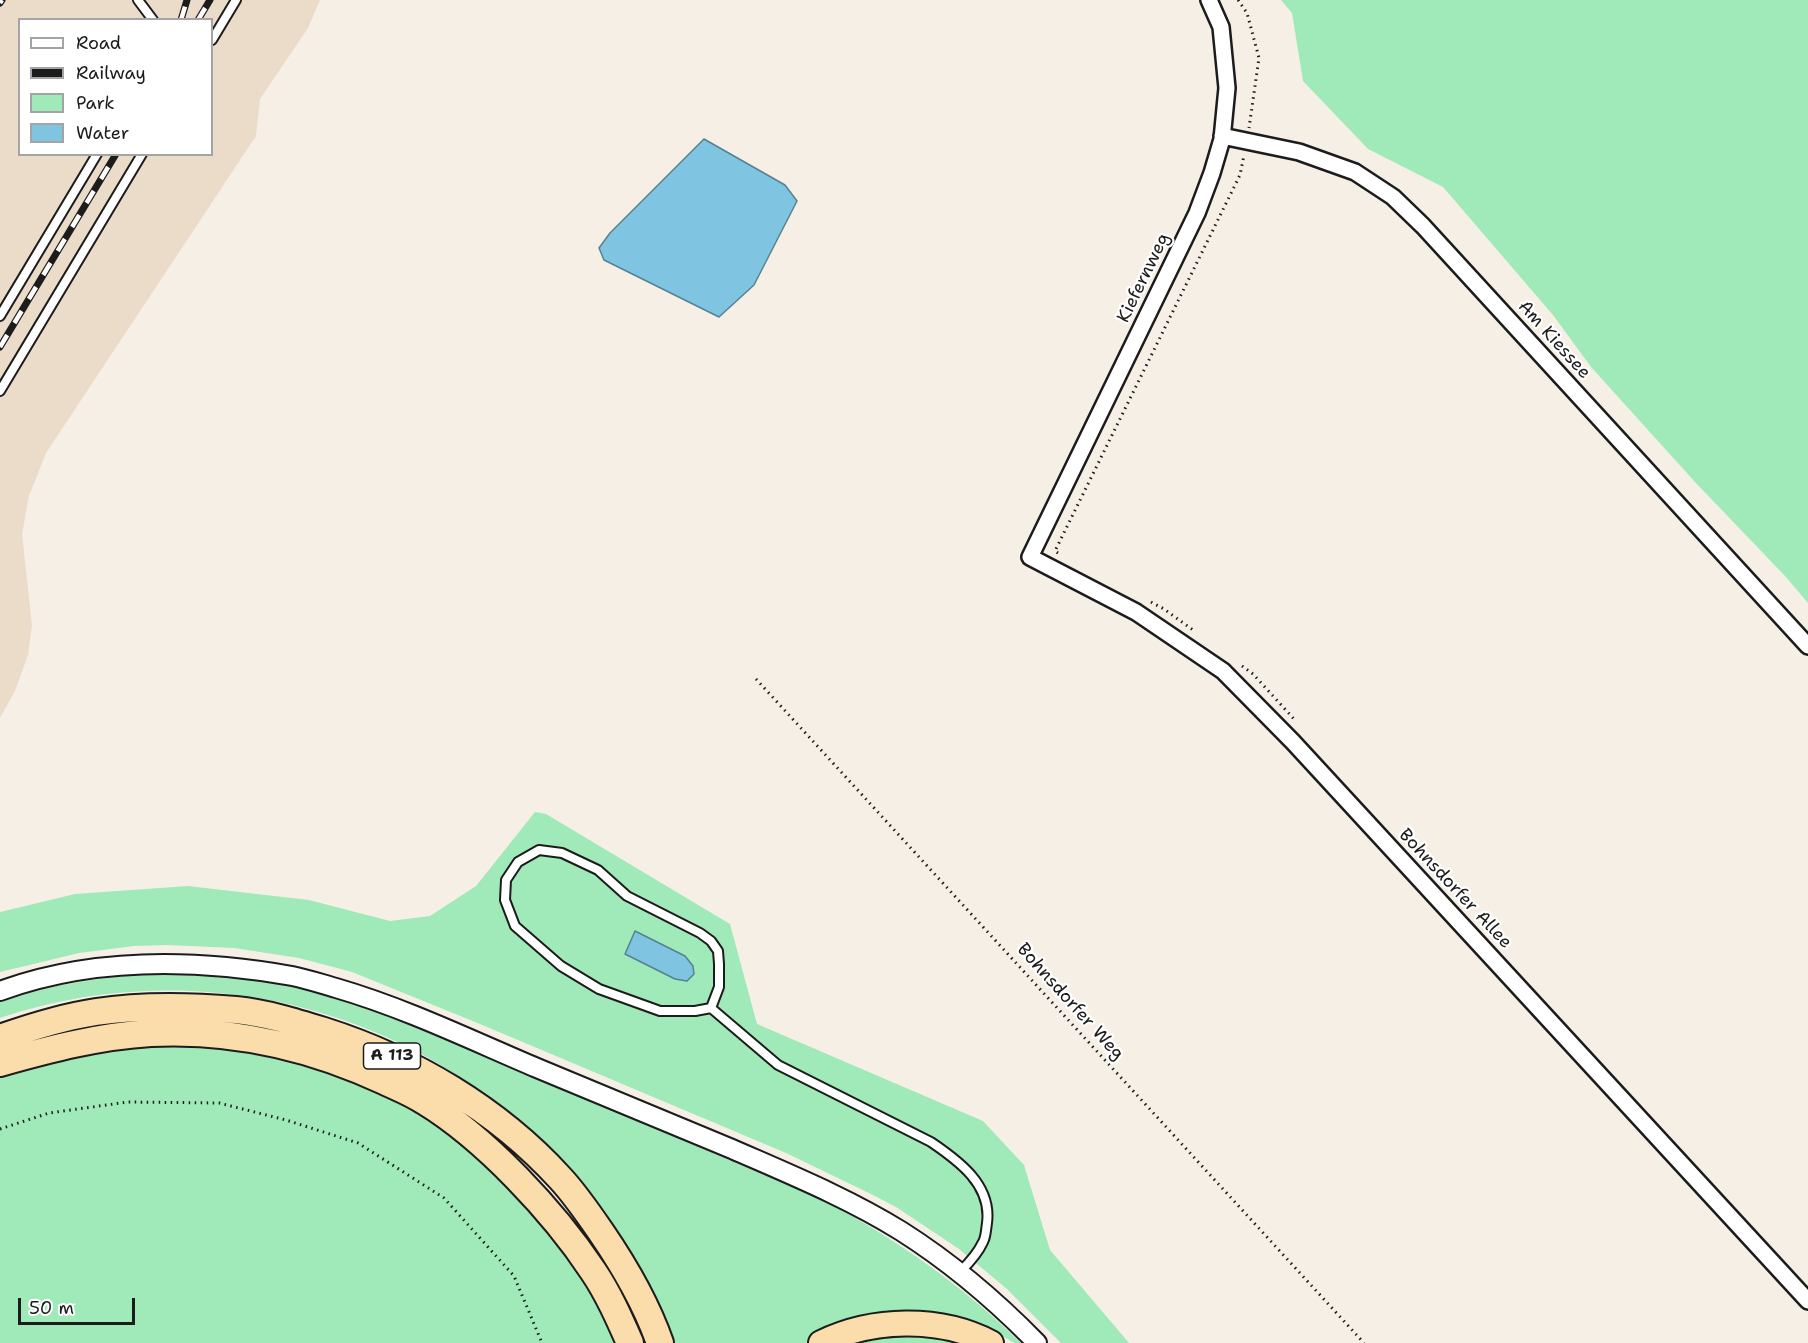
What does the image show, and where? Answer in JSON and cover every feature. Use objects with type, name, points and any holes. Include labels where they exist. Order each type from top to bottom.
[{"type":"highway","name":"A 113","points":[[0,1038],[44,1023],[96,1012],[174,1007],[237,1010],[284,1018],[387,1054],[442,1084],[504,1125],[560,1178],[609,1244],[637,1288],[660,1343]]},
{"type":"highway","points":[[0,1063],[48,1049],[95,1039],[152,1033],[201,1034],[283,1045],[309,1052],[372,1076],[424,1101],[447,1116],[512,1173],[564,1231],[594,1271],[630,1343]]},
{"type":"highway","points":[[821,1343],[833,1337],[870,1327],[924,1324],[944,1326],[991,1343]]},
{"type":"street","name":"Kiefernweg","points":[[1030,557],[1197,213],[1212,173],[1222,136],[1227,88],[1221,27],[1209,0]]},
{"type":"street","name":"Am Kiessee","points":[[1222,136],[1299,152],[1355,172],[1393,197],[1423,226],[1808,646]]},
{"type":"street","name":"Bohnsdorfer Allee","points":[[1030,557],[1136,612],[1223,671],[1301,751],[1808,1301]]},
{"type":"street","points":[[0,991],[77,972],[165,964],[232,967],[286,975],[362,996],[780,1170],[854,1205],[902,1232],[960,1273],[1037,1343]]},
{"type":"lane","points":[[138,0],[152,18]]},
{"type":"lane","points":[[213,38],[236,0]]},
{"type":"lane","points":[[0,316],[96,156]]},
{"type":"lane","points":[[0,391],[141,156]]},
{"type":"lane","points":[[538,850],[562,853],[598,870],[627,896],[700,933],[711,941],[718,951],[719,964],[719,987],[711,1008],[695,1011],[660,1011],[599,989],[561,966],[515,926],[506,900],[506,880],[518,862],[538,850]]},
{"type":"lane","points":[[711,1008],[778,1065],[931,1142],[952,1156],[971,1174],[978,1184],[988,1217],[985,1240],[960,1273]]},
{"type":"path","points":[[1065,556],[1054,551],[1240,175],[1248,141],[1259,58],[1247,13],[1238,0]]},
{"type":"path","points":[[1144,598],[1164,609],[1199,635]]},
{"type":"path","points":[[1235,661],[1253,674],[1300,726]]},
{"type":"path","name":"Bohnsdorfer Weg","points":[[756,679],[1364,1343]]},
{"type":"path","points":[[0,1129],[49,1113],[128,1102],[219,1103],[286,1120],[358,1143],[444,1198],[514,1276],[542,1343]]},
{"type":"shaded area","points":[[0,0],[320,0],[308,28],[260,99],[256,136],[46,453],[29,496],[22,534],[32,625],[28,655],[15,691],[0,718]]},
{"type":"green space","points":[[1281,0],[1808,0],[1808,603],[1591,367],[1553,315],[1443,187],[1368,149],[1303,81],[1292,13]]},
{"type":"green space","points":[[535,812],[546,814],[730,924],[757,1024],[983,1121],[1024,1165],[1050,1250],[1129,1343],[1061,1343],[1007,1289],[959,1249],[896,1207],[786,1153],[352,972],[299,958],[234,948],[167,945],[134,946],[79,953],[0,972],[0,912],[75,894],[188,886],[309,900],[390,921],[430,916],[476,886]]},
{"type":"green space","points":[[163,973],[234,976],[266,981],[301,988],[361,1006],[819,1198],[900,1245],[975,1301],[1021,1343],[1014,1343],[1001,1335],[973,1326],[830,1330],[805,1343],[670,1343],[582,1191],[562,1163],[538,1138],[504,1109],[449,1070],[390,1039],[328,1015],[263,999],[197,991],[131,992],[65,1001],[0,1018],[0,1000],[20,994],[81,982]]},
{"type":"green space","points":[[139,1044],[239,1047],[338,1072],[385,1094],[447,1130],[475,1151],[559,1239],[589,1286],[616,1343],[0,1343],[0,1073],[51,1057]]},
{"type":"green space","points":[[911,1333],[971,1343],[849,1343],[867,1337]]},
{"type":"water","points":[[704,139],[785,185],[797,201],[754,285],[719,317],[604,260],[599,248],[610,233]]},
{"type":"water","points":[[635,931],[685,956],[693,966],[694,974],[687,981],[675,979],[625,954]]},
{"type":"railway","points":[[182,18],[187,0]]},
{"type":"railway","points":[[199,18],[210,0]]},
{"type":"railway","points":[[0,347],[115,156]]}]
